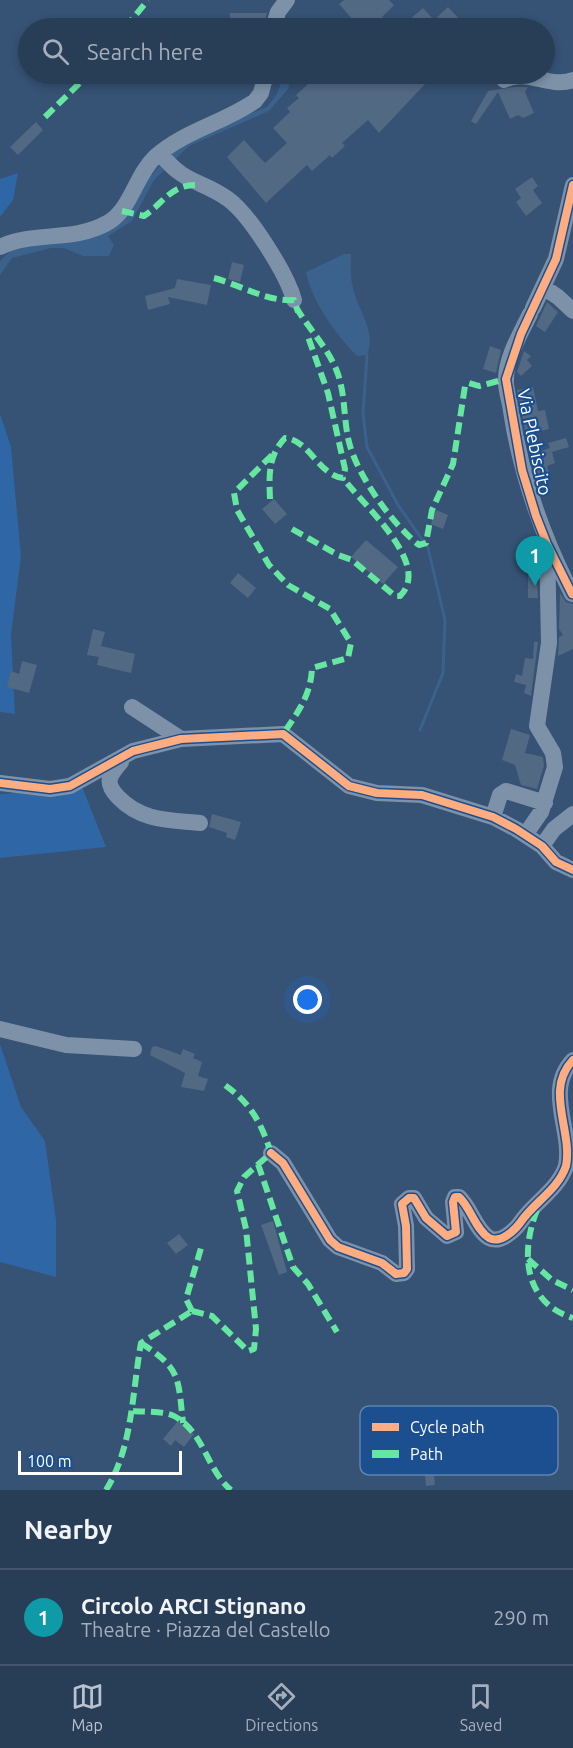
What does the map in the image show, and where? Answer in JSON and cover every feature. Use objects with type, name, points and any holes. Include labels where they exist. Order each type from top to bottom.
[{"type":"street","points":[[276,18],[287,0]]},
{"type":"street","points":[[555,82],[565,84],[573,80]]},
{"type":"street","points":[[0,247],[21,240],[75,234],[108,223],[122,211],[143,170],[160,153],[188,135],[255,101],[261,93],[263,84]]},
{"type":"street","points":[[160,153],[172,169],[186,179],[226,198],[238,209],[284,274],[294,300]]},
{"type":"street","name":"Via Plebiscito","points":[[547,544],[522,470],[506,379],[512,356],[556,259],[573,184]]},
{"type":"street","points":[[543,287],[564,301],[573,311]]},
{"type":"street","points":[[547,544],[572,594]]},
{"type":"street","points":[[525,835],[544,803],[555,767],[553,753],[537,726],[548,663],[547,544]]},
{"type":"street","points":[[132,707],[181,739]]},
{"type":"street","points":[[0,783],[50,789],[70,786],[127,755],[181,739],[283,734],[337,778],[355,789],[377,793],[422,795],[493,817],[542,846],[556,862],[573,870]]},
{"type":"street","points":[[127,755],[109,776],[108,782],[130,809],[148,818],[200,823]]},
{"type":"street","points":[[493,817],[500,795],[506,791],[544,803]]},
{"type":"street","points":[[542,846],[554,829],[573,814]]},
{"type":"street","points":[[0,1029],[66,1045],[134,1049]]},
{"type":"street","points":[[271,1153],[283,1163],[330,1240],[338,1247],[382,1263],[396,1274],[404,1273],[407,1269],[406,1226],[402,1204],[409,1198],[414,1198],[426,1218],[447,1236],[456,1232],[453,1202],[455,1197],[459,1197],[479,1227],[490,1238],[495,1239],[515,1230],[548,1194],[566,1162],[568,1146],[560,1084],[573,1060]]},
{"type":"shaded area","points":[[280,84],[289,84],[288,89],[269,111],[189,146],[154,180],[132,221],[108,236],[114,245],[109,256],[83,256],[64,248],[51,248],[12,258],[0,275],[0,261],[10,251],[117,226],[131,211],[147,180],[172,152],[208,130],[267,107],[277,94]]},
{"type":"shaded area","points":[[18,173],[13,200],[0,217],[0,179]]},
{"type":"shaded area","points":[[344,254],[351,254],[353,288],[370,338],[367,355],[357,356],[333,328],[319,306],[306,272]]},
{"type":"shaded area","points":[[0,414],[11,447],[21,556],[11,635],[15,714],[0,712]]},
{"type":"shaded area","points":[[83,789],[106,847],[0,858],[0,794]]},
{"type":"shaded area","points":[[0,1044],[21,1107],[45,1141],[56,1220],[56,1277],[0,1262]]},
{"type":"building","points":[[344,0],[389,0],[394,5],[383,18],[351,18],[339,4]]},
{"type":"building","points":[[448,7],[458,18],[436,18]]},
{"type":"building","points":[[423,8],[432,18],[412,18]]},
{"type":"building","points":[[230,13],[267,13],[266,18],[230,18]]},
{"type":"building","points":[[308,84],[425,84],[379,133],[368,120],[342,143],[345,146],[332,158],[330,155],[312,171],[307,165],[266,203],[227,157],[244,140],[265,163],[287,143],[273,128],[290,112],[287,108],[299,98],[296,95]]},
{"type":"building","points":[[528,87],[525,92],[534,113],[523,118],[518,115],[510,119],[498,92],[476,124],[471,121],[488,91]]},
{"type":"building","points":[[36,122],[43,130],[18,155],[10,147]]},
{"type":"building","points":[[532,177],[538,186],[533,190],[542,203],[526,216],[516,202],[521,198],[515,189]]},
{"type":"building","points":[[232,262],[244,265],[240,282],[228,279]]},
{"type":"building","points":[[177,279],[211,285],[207,305],[168,297],[170,304],[148,310],[145,296],[175,288]]},
{"type":"building","points":[[547,302],[558,312],[545,332],[536,326]]},
{"type":"building","points":[[490,346],[501,350],[496,373],[483,369]]},
{"type":"building","points":[[524,351],[531,356],[527,360],[532,366],[521,376],[517,372]]},
{"type":"building","points":[[533,387],[538,411],[545,410],[549,429],[526,435],[517,390]]},
{"type":"building","points":[[566,438],[569,447],[552,452],[555,463],[547,466],[550,476],[537,480],[534,460],[544,458],[541,451],[550,448],[548,443]]},
{"type":"building","points":[[274,499],[287,514],[275,524],[262,509]]},
{"type":"building","points":[[436,510],[448,515],[443,529],[431,524]]},
{"type":"building","points":[[366,540],[398,567],[383,584],[351,557]]},
{"type":"building","points":[[238,573],[256,588],[248,598],[230,583]]},
{"type":"building","points":[[528,575],[537,575],[538,598],[528,598]]},
{"type":"building","points":[[560,593],[566,602],[573,604],[573,649],[558,656],[559,637],[563,635],[559,629]]},
{"type":"building","points":[[93,629],[105,632],[101,646],[135,654],[131,673],[97,665],[99,657],[87,655]]},
{"type":"building","points":[[534,642],[538,642],[531,696],[524,693],[526,685],[514,682],[516,674],[522,676],[525,658],[533,659]]},
{"type":"building","points":[[22,661],[37,665],[29,693],[7,687],[11,671],[19,674]]},
{"type":"building","points":[[511,729],[530,735],[525,753],[543,757],[544,766],[537,789],[521,785],[515,765],[502,760]]},
{"type":"building","points":[[212,814],[241,822],[235,840],[226,837],[227,833],[209,827]]},
{"type":"building","points":[[156,1046],[181,1055],[183,1049],[195,1054],[193,1058],[202,1062],[198,1076],[208,1079],[204,1091],[181,1087],[185,1073],[150,1055],[152,1047]]},
{"type":"building","points":[[273,1221],[287,1272],[279,1275],[261,1225]]},
{"type":"building","points":[[179,1234],[188,1245],[176,1254],[167,1243]]},
{"type":"building","points":[[178,1421],[194,1434],[184,1447],[175,1440],[171,1446],[163,1439]]},
{"type":"building","points":[[425,1475],[434,1475],[435,1485],[426,1486]]},
{"type":"waterway","points":[[367,355],[363,414],[367,447],[398,505],[428,548],[445,620],[443,673],[420,730]]},
{"type":"marked path","points":[[133,18],[148,0]]},
{"type":"marked path","points":[[45,117],[79,84]]},
{"type":"marked path","points":[[122,211],[144,216],[175,190],[191,185],[201,185]]},
{"type":"marked path","points":[[214,278],[264,296],[294,300],[298,312]]},
{"type":"marked path","points":[[296,307],[328,353],[336,369],[349,442],[360,469],[387,512],[419,545],[426,543],[432,510],[453,464],[465,386],[469,383],[479,386],[506,379]]},
{"type":"marked path","points":[[270,499],[270,474],[273,459],[285,438],[294,440],[327,471],[343,478],[345,469],[328,393],[307,334]]},
{"type":"marked path","points":[[272,455],[234,493],[237,510],[269,565],[288,585],[330,609],[351,643],[348,658],[312,668],[309,687],[299,711],[283,734]]},
{"type":"marked path","points":[[292,529],[338,555],[352,560],[395,596],[400,596],[408,583],[408,568],[401,551],[391,534],[343,478]]},
{"type":"marked path","points":[[192,1311],[212,1316],[248,1351],[254,1349],[256,1329],[246,1229],[237,1191],[244,1177],[271,1153],[263,1132],[247,1105],[222,1083]]},
{"type":"marked path","points":[[258,1164],[293,1267],[308,1284],[337,1332]]},
{"type":"marked path","points":[[537,1210],[529,1243],[530,1274],[544,1301],[557,1311],[573,1318]]},
{"type":"marked path","points":[[192,1311],[186,1299],[201,1248]]},
{"type":"marked path","points":[[528,1259],[552,1280],[573,1290]]},
{"type":"marked path","points":[[106,1490],[122,1456],[127,1438],[141,1343],[192,1311]]},
{"type":"marked path","points":[[141,1343],[171,1368],[178,1384],[183,1423]]},
{"type":"marked path","points":[[133,1411],[165,1413],[184,1423],[199,1441],[216,1472],[231,1490]]},
{"type":"cycle path","points":[[572,594],[536,516],[522,470],[506,379],[521,334],[556,259],[573,185]]},
{"type":"cycle path","points":[[0,783],[50,789],[70,786],[133,751],[181,739],[283,734],[349,786],[377,793],[422,795],[493,817],[542,846],[556,862],[573,870]]},
{"type":"cycle path","points":[[271,1153],[283,1163],[330,1240],[338,1247],[382,1263],[396,1274],[404,1273],[407,1269],[406,1226],[402,1204],[409,1198],[414,1198],[426,1218],[447,1236],[456,1232],[453,1202],[455,1197],[459,1197],[484,1234],[489,1238],[498,1239],[514,1230],[557,1182],[566,1166],[567,1153],[561,1111],[561,1084],[573,1060]]},
{"type":"place","name":"Circolo ARCI Stignano","points":[[535,586]]}]
